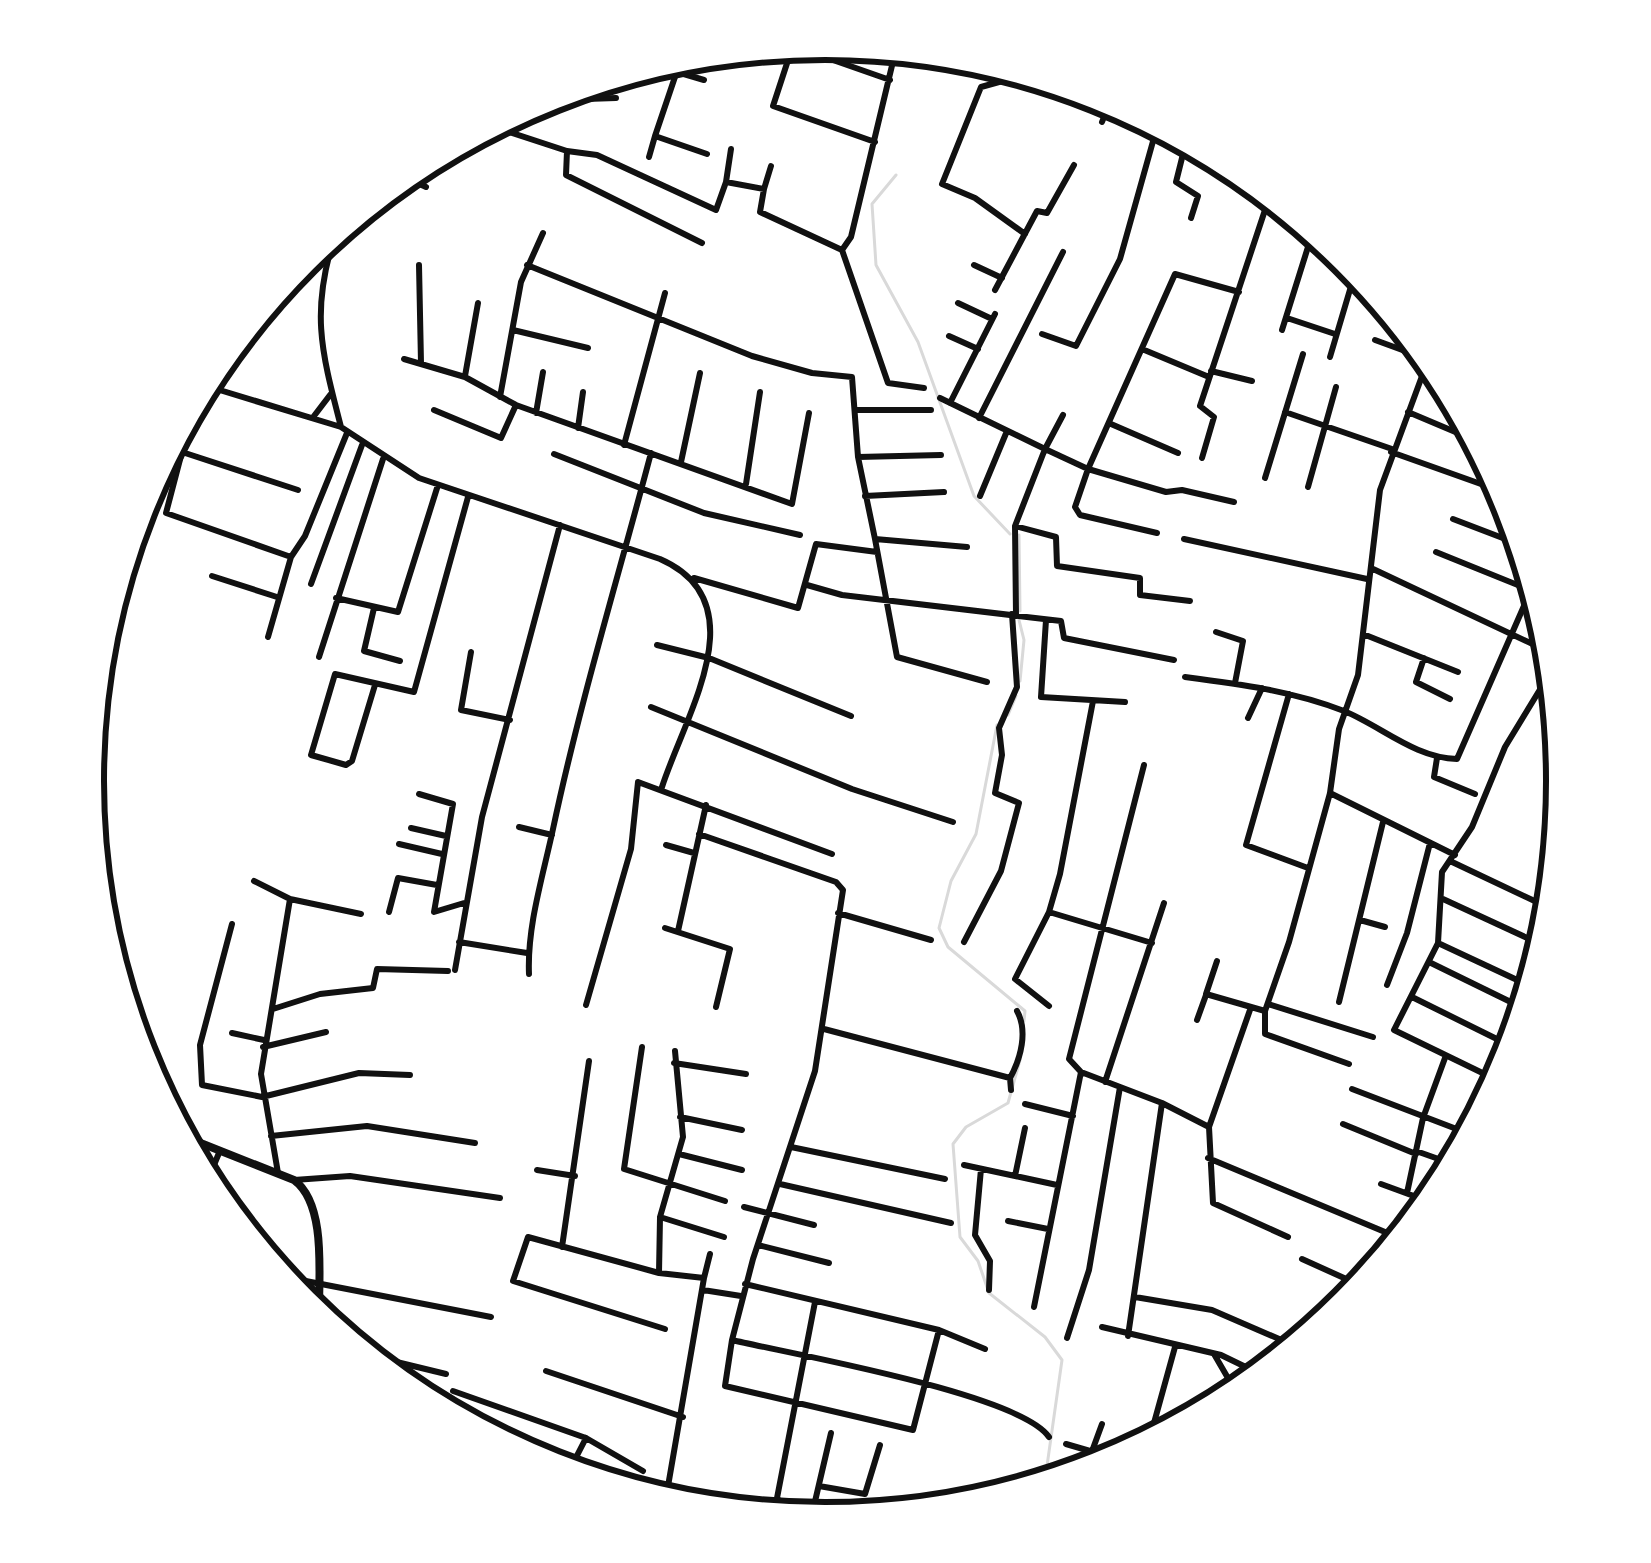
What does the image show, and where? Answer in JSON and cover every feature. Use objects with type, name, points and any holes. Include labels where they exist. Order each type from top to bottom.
[{"type":"street","points":[[837,60],[890,80]]},
{"type":"street","points":[[788,62],[773,106],[875,142]]},
{"type":"street","points":[[842,250],[849,241],[893,64]]},
{"type":"street","points":[[687,74],[704,80]]},
{"type":"street","points":[[649,157],[675,76]]},
{"type":"street","points":[[999,82],[981,87],[943,182],[1025,234]]},
{"type":"street","points":[[592,99],[616,98]]},
{"type":"street","points":[[1102,122],[1104,116]]},
{"type":"street","points":[[510,132],[567,151],[597,155],[712,210],[719,209],[731,149]]},
{"type":"street","points":[[655,136],[707,154]]},
{"type":"street","points":[[1042,334],[1076,346],[1120,259],[1154,139]]},
{"type":"street","points":[[567,151],[566,175],[702,243]]},
{"type":"street","points":[[1183,155],[1176,182],[1198,196],[1191,218]]},
{"type":"street","points":[[995,290],[1038,210],[1046,214],[1074,165]]},
{"type":"street","points":[[771,166],[760,212],[842,250],[888,383],[924,388]]},
{"type":"street","points":[[726,182],[764,189]]},
{"type":"street","points":[[421,185],[426,187]]},
{"type":"street","points":[[1202,458],[1214,417],[1200,406],[1265,209]]},
{"type":"street","points":[[500,397],[527,265],[543,233]]},
{"type":"street","points":[[1282,330],[1309,246]]},
{"type":"street","points":[[979,418],[1063,252]]},
{"type":"street","points":[[268,637],[291,556],[305,536],[344,430],[330,395],[317,304],[329,258]]},
{"type":"street","points":[[419,265],[421,363]]},
{"type":"street","points":[[527,265],[657,322],[812,373],[850,375],[858,458],[899,659],[987,682]]},
{"type":"street","points":[[974,265],[1002,278]]},
{"type":"street","points":[[1157,533],[1080,515],[1075,507],[1178,272],[1239,292]]},
{"type":"street","points":[[1330,357],[1350,287]]},
{"type":"street","points":[[624,445],[665,293]]},
{"type":"street","points":[[464,377],[478,303]]},
{"type":"street","points":[[950,403],[994,316],[958,303]]},
{"type":"street","points":[[1287,318],[1335,334]]},
{"type":"street","points":[[513,330],[588,348]]},
{"type":"street","points":[[950,336],[978,349]]},
{"type":"street","points":[[1376,340],[1404,350]]},
{"type":"street","points":[[1142,349],[1210,374],[1252,382]]},
{"type":"street","points":[[1265,478],[1303,354]]},
{"type":"street","points":[[404,358],[464,377],[536,413],[794,503],[809,413]]},
{"type":"street","points":[[536,413],[543,372]]},
{"type":"street","points":[[681,462],[700,373]]},
{"type":"street","points":[[1349,1064],[1265,1034],[1266,1008],[1330,793],[1358,675],[1367,579],[1392,450],[1422,376]]},
{"type":"street","points":[[1308,488],[1336,387]]},
{"type":"street","points":[[220,390],[314,416],[344,430],[383,459],[438,485],[622,545],[694,578],[797,608],[817,544],[879,552]]},
{"type":"street","points":[[578,428],[583,392]]},
{"type":"street","points":[[746,484],[760,392]]},
{"type":"street","points":[[314,416],[330,395]]},
{"type":"street","points":[[940,398],[1088,469],[1166,492],[1182,490],[1234,502]]},
{"type":"street","points":[[434,410],[501,438],[516,405]]},
{"type":"street","points":[[856,410],[931,410]]},
{"type":"street","points":[[1285,412],[1483,484]]},
{"type":"street","points":[[1408,412],[1456,432]]},
{"type":"street","points":[[964,941],[1001,871],[1019,803],[995,793],[1002,758],[999,728],[1017,687],[1015,526],[1063,415]]},
{"type":"street","points":[[1111,424],[1178,453]]},
{"type":"street","points":[[980,496],[1007,431]]},
{"type":"street","points":[[310,584],[362,445]]},
{"type":"street","points":[[183,452],[298,490]]},
{"type":"street","points":[[530,974],[528,953],[552,835],[622,545],[651,453]]},
{"type":"street","points":[[554,454],[704,513],[800,535]]},
{"type":"street","points":[[858,458],[941,455]]},
{"type":"street","points":[[181,457],[166,513],[291,556]]},
{"type":"street","points":[[319,657],[383,459]]},
{"type":"street","points":[[336,598],[399,610],[438,485]]},
{"type":"street","points":[[865,496],[944,492]]},
{"type":"street","points":[[375,685],[352,761],[346,765],[311,755],[335,674],[413,693],[468,495]]},
{"type":"street","points":[[1453,519],[1505,539]]},
{"type":"street","points":[[273,1009],[320,994],[374,988],[377,969],[451,971],[560,525]]},
{"type":"street","points":[[1015,526],[1056,537],[1058,567],[1140,578],[1140,596],[1190,601]]},
{"type":"street","points":[[875,539],[967,547]]},
{"type":"street","points":[[1184,539],[1367,579]]},
{"type":"street","points":[[1436,552],[1520,587]]},
{"type":"street","points":[[1370,567],[1533,644]]},
{"type":"street","points":[[212,576],[279,597]]},
{"type":"street","points":[[662,787],[709,658],[711,619],[694,578]]},
{"type":"street","points":[[806,584],[888,601],[1063,622],[1064,638],[1174,660]]},
{"type":"street","points":[[1185,677],[1289,694],[1346,712],[1437,758],[1457,759],[1524,605]]},
{"type":"street","points":[[374,608],[364,652],[400,662]]},
{"type":"street","points":[[1046,620],[1041,694],[1125,702]]},
{"type":"street","points":[[1216,632],[1243,640],[1235,683]]},
{"type":"street","points":[[1363,634],[1458,672]]},
{"type":"street","points":[[657,645],[709,658],[851,716]]},
{"type":"street","points":[[472,652],[461,710],[511,720]]},
{"type":"street","points":[[1424,658],[1416,682],[1450,700]]},
{"type":"street","points":[[1248,718],[1262,688]]},
{"type":"street","points":[[1485,1075],[1395,1033],[1438,944],[1443,899],[1440,879],[1505,748],[1541,688]]},
{"type":"street","points":[[1289,694],[1246,845],[1309,868]]},
{"type":"street","points":[[1049,1006],[1015,979],[1049,912],[1093,700]]},
{"type":"street","points":[[651,706],[852,789],[953,822]]},
{"type":"street","points":[[1437,758],[1434,776],[1474,794]]},
{"type":"street","points":[[1144,766],[1069,1059],[1081,1072],[1209,1127]]},
{"type":"street","points":[[586,1005],[632,849],[637,785],[662,787],[832,854]]},
{"type":"street","points":[[1330,793],[1537,901]]},
{"type":"street","points":[[418,794],[453,804],[435,914],[464,903]]},
{"type":"street","points":[[678,932],[706,805]]},
{"type":"street","points":[[1339,1002],[1383,822]]},
{"type":"street","points":[[519,827],[552,835]]},
{"type":"street","points":[[411,828],[446,836]]},
{"type":"street","points":[[699,834],[840,884],[824,1029],[742,1296],[725,1385],[913,1430],[939,1330]]},
{"type":"street","points":[[1387,986],[1407,933],[1430,843]]},
{"type":"street","points":[[399,844],[442,854]]},
{"type":"street","points":[[666,845],[694,853]]},
{"type":"street","points":[[389,912],[398,878],[437,885]]},
{"type":"street","points":[[254,881],[290,899],[361,914]]},
{"type":"street","points":[[278,1176],[262,1097],[264,1044],[290,899]]},
{"type":"street","points":[[1443,899],[1529,939]]},
{"type":"street","points":[[1105,1082],[1164,903]]},
{"type":"street","points":[[1049,912],[1152,943]]},
{"type":"street","points":[[838,913],[931,940]]},
{"type":"street","points":[[1360,920],[1385,927]]},
{"type":"street","points":[[232,925],[200,1045],[199,1077],[208,1088],[262,1097],[359,1072],[410,1075]]},
{"type":"street","points":[[665,928],[730,949],[716,1006]]},
{"type":"street","points":[[459,942],[528,953]]},
{"type":"street","points":[[1438,944],[1518,981]]},
{"type":"street","points":[[1197,1020],[1217,961]]},
{"type":"street","points":[[1431,963],[1512,1003]]},
{"type":"street","points":[[1206,994],[1373,1037]]},
{"type":"street","points":[[1412,997],[1499,1040]]},
{"type":"street","points":[[1251,1007],[1209,1127],[1208,1158],[1217,1208],[1288,1237]]},
{"type":"street","points":[[1011,1090],[1010,1078],[1021,1046],[1022,1021],[1017,1011]]},
{"type":"street","points":[[824,1029],[1010,1078]]},
{"type":"street","points":[[232,1033],[264,1044],[326,1032]]},
{"type":"street","points":[[643,1047],[623,1167],[725,1201]]},
{"type":"street","points":[[659,1273],[660,1217],[679,1154],[675,1051]]},
{"type":"street","points":[[1407,1193],[1424,1118],[1445,1058]]},
{"type":"street","points":[[562,1247],[589,1061]]},
{"type":"street","points":[[674,1063],[746,1074]]},
{"type":"street","points":[[1034,1306],[1081,1072]]},
{"type":"street","points":[[1067,1338],[1089,1270],[1120,1087]]},
{"type":"street","points":[[1352,1089],[1457,1130]]},
{"type":"street","points":[[1128,1336],[1162,1103]]},
{"type":"street","points":[[1024,1104],[1072,1116]]},
{"type":"street","points":[[680,1117],[742,1130]]},
{"type":"street","points":[[1343,1124],[1439,1159]]},
{"type":"street","points":[[272,1136],[368,1126],[475,1143]]},
{"type":"street","points":[[1015,1176],[1025,1128]]},
{"type":"street","points":[[203,1145],[294,1180],[350,1176],[500,1198]]},
{"type":"street","points":[[791,1147],[945,1179]]},
{"type":"street","points":[[215,1164],[219,1153]]},
{"type":"street","points":[[679,1154],[742,1170]]},
{"type":"street","points":[[1208,1158],[1388,1233]]},
{"type":"street","points":[[964,1165],[1057,1185]]},
{"type":"street","points":[[537,1169],[575,1176]]},
{"type":"street","points":[[981,1169],[975,1235],[990,1262],[989,1290]]},
{"type":"street","points":[[294,1180],[311,1203],[318,1295]]},
{"type":"street","points":[[780,1184],[951,1223]]},
{"type":"street","points":[[1381,1184],[1415,1196]]},
{"type":"street","points":[[744,1208],[814,1226]]},
{"type":"street","points":[[660,1217],[724,1237]]},
{"type":"street","points":[[1008,1221],[1048,1229]]},
{"type":"street","points":[[665,1329],[515,1284],[524,1240],[659,1273],[704,1278]]},
{"type":"street","points":[[758,1245],[829,1263]]},
{"type":"street","points":[[668,1485],[710,1254]]},
{"type":"street","points":[[1302,1259],[1347,1280]]},
{"type":"street","points":[[303,1278],[491,1317]]},
{"type":"street","points":[[746,1284],[939,1330],[985,1349]]},
{"type":"street","points":[[704,1290],[742,1296]]},
{"type":"street","points":[[1135,1297],[1213,1310],[1282,1340]]},
{"type":"street","points":[[777,1501],[815,1302]]},
{"type":"street","points":[[1102,1327],[1214,1354],[1246,1367]]},
{"type":"street","points":[[732,1340],[928,1385],[1030,1419],[1048,1437]]},
{"type":"street","points":[[1154,1424],[1174,1347]]},
{"type":"street","points":[[1214,1354],[1228,1380]]},
{"type":"street","points":[[398,1362],[446,1374]]},
{"type":"street","points":[[546,1371],[683,1417]]},
{"type":"street","points":[[453,1391],[586,1438],[643,1471]]},
{"type":"street","points":[[1092,1452],[1102,1424]]},
{"type":"street","points":[[815,1503],[831,1433]]},
{"type":"street","points":[[576,1458],[586,1438]]},
{"type":"street","points":[[1066,1444],[1092,1452]]},
{"type":"street","points":[[819,1486],[865,1494],[880,1445]]},
{"type":"waterway","points":[[896,175],[872,204],[876,265],[918,342],[974,496],[1010,534]]},
{"type":"waterway","points":[[1019,535],[1020,611]]},
{"type":"waterway","points":[[1019,620],[1024,640],[1020,681]]},
{"type":"waterway","points":[[1008,715],[1016,696]]},
{"type":"waterway","points":[[997,725],[976,834],[951,881],[939,928],[948,947],[1025,1011],[1024,1021]]},
{"type":"waterway","points":[[1020,1060],[1008,1103],[966,1127],[953,1144],[960,1237],[978,1261],[989,1293],[1045,1337],[1062,1360],[1047,1468]]}]
